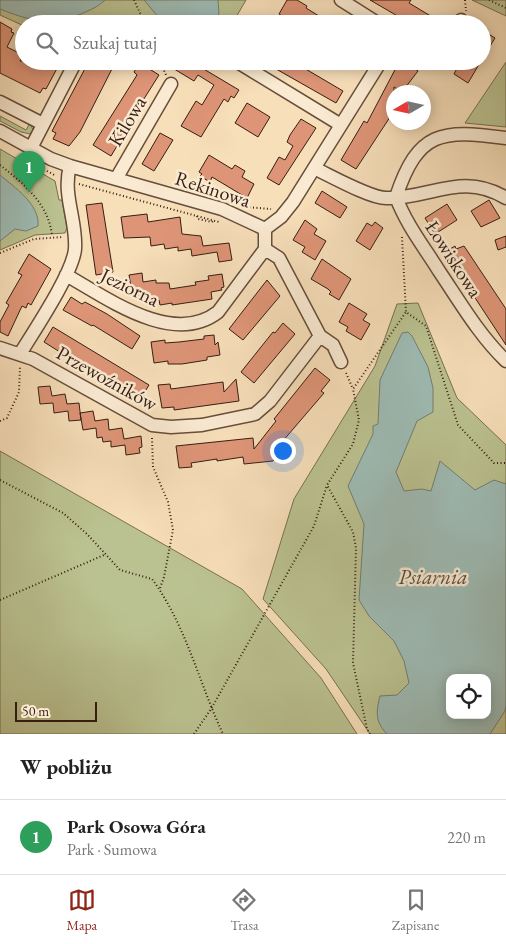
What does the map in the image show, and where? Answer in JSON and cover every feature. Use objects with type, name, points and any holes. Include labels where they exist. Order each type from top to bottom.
[{"type":"street","points":[[341,0],[365,15]]},
{"type":"street","points":[[31,148],[71,70]]},
{"type":"street","points":[[251,70],[341,125]]},
{"type":"street","points":[[265,229],[284,214],[375,70]]},
{"type":"street","name":"Kilowa","points":[[116,178],[171,84]]},
{"type":"street","points":[[0,102],[43,124]]},
{"type":"street","name":"Rekinowa","points":[[0,131],[70,166],[222,209],[265,229],[265,249]]},
{"type":"street","points":[[396,197],[414,156],[422,146],[432,140],[441,136],[476,134],[506,138]]},
{"type":"street","points":[[20,354],[66,275],[75,252],[75,235],[66,181],[70,166]]},
{"type":"street","name":"Łowiskowa","points":[[314,168],[383,198],[407,197],[440,188],[480,186],[506,198]]},
{"type":"street","name":"Łowiskowa","points":[[396,197],[410,226],[469,316],[492,348],[506,361]]},
{"type":"street","points":[[265,249],[279,258],[320,336],[333,345],[341,362]]},
{"type":"street","name":"Jeziorna","points":[[66,275],[148,318],[166,324],[190,324],[211,318],[218,312],[265,249]]},
{"type":"street","name":"Przewoźników","points":[[0,348],[33,359],[152,425],[171,427],[202,424],[255,414],[270,401],[320,336]]},
{"type":"path","points":[[134,0],[141,15]]},
{"type":"path","points":[[489,0],[506,8]]},
{"type":"path","points":[[164,70],[171,84]]},
{"type":"path","points":[[0,165],[18,179],[38,200],[49,218],[52,236],[27,241],[0,253]]},
{"type":"path","points":[[246,206],[260,210],[272,209],[284,214]]},
{"type":"path","points":[[214,220],[212,222],[198,219],[198,216],[214,220],[222,223]]},
{"type":"path","points":[[352,389],[406,312],[402,234],[410,226]]},
{"type":"path","points":[[406,312],[426,326],[458,425],[494,463],[506,463]]},
{"type":"path","points":[[0,422],[7,418],[18,392],[20,354]]},
{"type":"path","points":[[194,734],[211,709],[314,526],[327,485],[352,444],[359,420],[352,389],[341,362]]},
{"type":"path","points":[[152,425],[153,467],[168,502],[173,530],[164,577],[159,588]]},
{"type":"path","points":[[0,480],[63,513],[87,534],[120,570],[152,579],[159,588],[202,679],[211,709],[223,734]]},
{"type":"path","points":[[327,485],[353,532],[356,548],[353,663],[366,729],[370,734]]},
{"type":"path","points":[[0,600],[104,554]]},
{"type":"green space","points":[[0,0],[246,0],[237,15],[15,15],[15,22],[0,15]]},
{"type":"green space","points":[[472,0],[506,0],[506,16]]},
{"type":"green space","points":[[506,62],[506,127],[465,123]]},
{"type":"green space","points":[[0,116],[26,130],[30,123],[33,130],[30,134],[21,132],[0,121]]},
{"type":"green space","points":[[0,149],[55,181],[59,200],[62,200],[67,228],[65,233],[35,235],[0,250]]},
{"type":"green space","points":[[418,303],[457,398],[506,445],[506,734],[370,734],[326,669],[263,599],[294,499],[375,366],[397,304]]},
{"type":"green space","points":[[0,451],[242,589],[321,678],[357,734],[0,734]]},
{"type":"water","points":[[0,0],[105,0],[78,15],[16,15],[0,9]]},
{"type":"water","points":[[144,0],[218,0],[218,15],[156,15]]},
{"type":"water","points":[[0,175],[31,203],[38,218],[38,226],[26,231],[15,229],[0,241]]},
{"type":"water","name":"Psiarnia","points":[[408,332],[428,367],[433,388],[433,412],[417,421],[396,472],[404,491],[422,489],[431,491],[440,461],[475,490],[494,480],[506,484],[506,705],[505,711],[490,734],[387,734],[378,721],[377,712],[380,696],[397,695],[409,683],[404,661],[394,641],[369,616],[359,600],[364,524],[348,486],[373,434],[373,426],[378,424],[380,380],[402,333]]},
{"type":"building","points":[[287,0],[297,0],[317,15],[281,15],[279,14]]},
{"type":"building","points":[[370,0],[411,0],[409,3],[429,15],[396,15]]},
{"type":"building","points":[[0,22],[12,29],[11,32],[14,33],[7,47],[15,51],[15,70],[56,70],[46,89],[43,88],[40,93],[0,73]]},
{"type":"building","points":[[491,36],[495,38],[491,44]]},
{"type":"building","points":[[84,70],[111,70],[80,132],[69,146],[53,139],[56,133],[52,131]]},
{"type":"building","points":[[135,70],[151,70],[159,75],[118,140],[120,141],[111,156],[93,145],[137,75],[134,72]]},
{"type":"building","points":[[176,70],[205,70],[239,90],[234,98],[231,96],[228,102],[224,99],[201,137],[181,126],[196,101],[202,105],[214,85],[198,75],[194,81]]},
{"type":"building","points":[[278,70],[307,70],[343,91],[336,103]]},
{"type":"building","points":[[395,70],[418,71],[407,85],[387,85]]},
{"type":"building","points":[[456,70],[476,70],[468,83],[454,74]]},
{"type":"building","points":[[386,87],[386,123],[356,169],[341,160],[364,121],[367,123]]},
{"type":"building","points":[[247,103],[270,117],[258,137],[235,123]]},
{"type":"building","points":[[301,119],[316,128],[279,185],[267,178],[279,157],[285,160],[293,146],[287,142]]},
{"type":"building","points":[[160,133],[173,140],[154,171],[142,164]]},
{"type":"building","points":[[209,155],[232,169],[235,165],[245,171],[242,177],[254,184],[247,198],[212,177],[210,182],[200,176],[202,174],[199,172]]},
{"type":"building","points":[[322,191],[347,207],[340,218],[315,203]]},
{"type":"building","points":[[489,200],[500,218],[481,227],[471,211]]},
{"type":"building","points":[[102,203],[113,272],[96,275],[86,205]]},
{"type":"building","points":[[447,204],[457,220],[435,234],[425,218]]},
{"type":"building","points":[[147,214],[148,222],[180,217],[182,234],[201,236],[203,246],[229,243],[232,260],[219,262],[217,252],[192,256],[191,249],[178,251],[178,247],[165,249],[164,244],[151,246],[150,237],[124,238],[121,217]]},
{"type":"building","points":[[305,220],[317,229],[314,234],[326,241],[315,260],[302,252],[305,247],[293,240]]},
{"type":"building","points":[[375,222],[383,228],[370,250],[356,241],[367,223],[372,226]]},
{"type":"building","points":[[506,236],[506,247],[498,250],[495,240]]},
{"type":"building","points":[[455,246],[456,249],[464,246],[506,309],[506,345],[445,252]]},
{"type":"building","points":[[29,254],[51,269],[31,305],[28,303],[26,308],[22,306],[8,336],[0,332],[0,322],[9,305],[6,303],[22,275],[18,273]]},
{"type":"building","points":[[322,259],[351,279],[339,300],[329,294],[331,292],[328,289],[311,279]]},
{"type":"building","points":[[142,273],[143,282],[156,280],[156,283],[169,283],[170,289],[196,285],[195,282],[209,280],[208,276],[222,274],[224,287],[221,288],[222,290],[211,292],[212,299],[160,305],[159,300],[146,302],[146,299],[132,293],[129,275]]},
{"type":"building","points":[[267,280],[280,296],[243,340],[229,329]]},
{"type":"building","points":[[71,297],[82,304],[85,302],[107,314],[140,336],[132,349],[93,325],[63,310]]},
{"type":"building","points":[[349,303],[367,314],[363,320],[370,324],[361,340],[346,331],[348,327],[339,322]]},
{"type":"building","points":[[283,323],[295,334],[254,383],[241,372],[273,332],[275,333]]},
{"type":"building","points":[[53,327],[149,385],[141,398],[119,389],[44,342]]},
{"type":"building","points":[[214,335],[215,345],[218,342],[220,355],[207,357],[207,360],[182,364],[168,364],[168,361],[154,363],[151,342],[165,340],[165,343],[179,342],[204,339],[204,336]]},
{"type":"building","points":[[315,368],[330,380],[321,391],[324,393],[282,442],[285,445],[273,461],[244,464],[243,457],[191,463],[192,467],[179,468],[176,446],[253,438],[254,449],[276,421],[274,419]]},
{"type":"building","points":[[236,379],[239,401],[174,410],[174,407],[162,408],[158,385],[170,384],[171,389],[223,382],[224,392]]},
{"type":"building","points":[[50,386],[52,396],[65,394],[67,404],[79,403],[81,420],[69,421],[68,411],[54,413],[53,403],[40,404],[38,387]]},
{"type":"building","points":[[93,411],[95,421],[108,419],[109,430],[122,428],[124,439],[141,436],[142,447],[139,448],[140,453],[126,455],[125,445],[111,447],[111,441],[103,442],[102,437],[97,438],[96,428],[83,430],[80,413]]},
{"type":"place","name":"Park Osowa Góra","points":[[29,192]]}]
